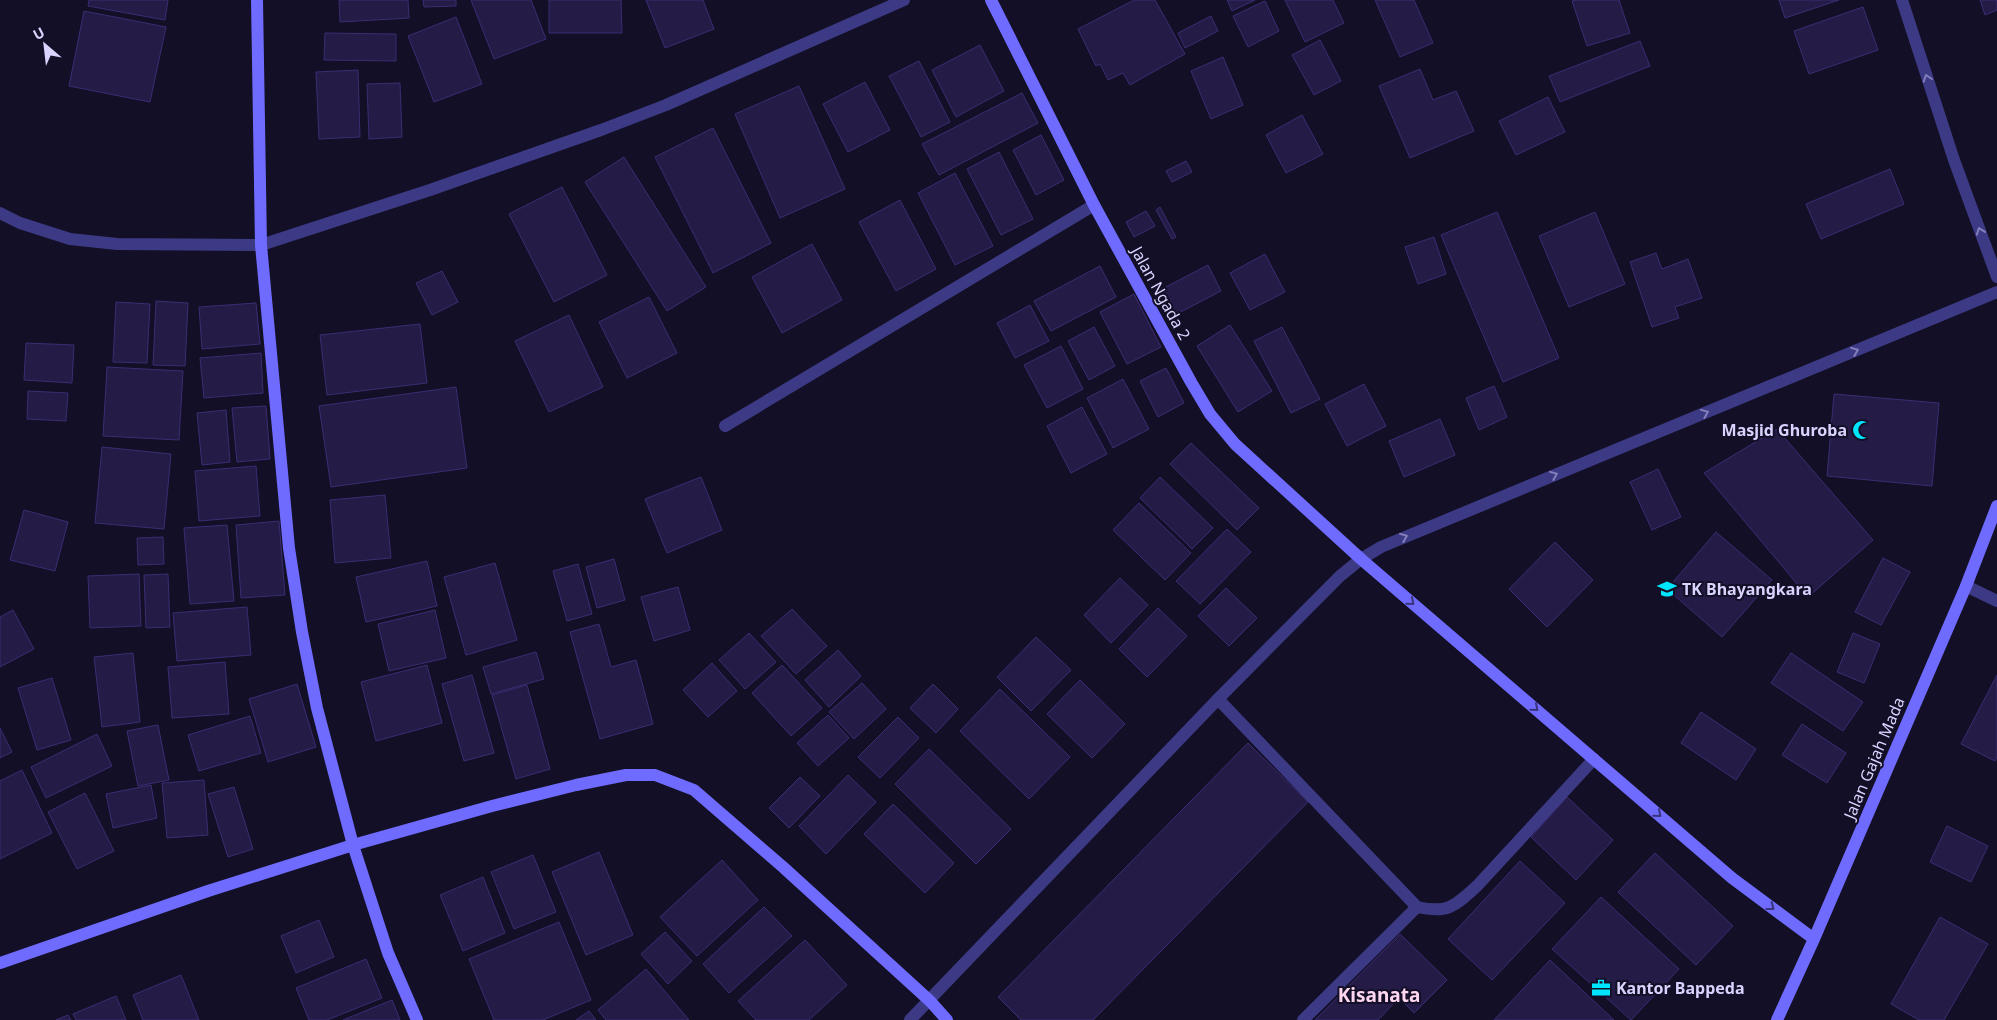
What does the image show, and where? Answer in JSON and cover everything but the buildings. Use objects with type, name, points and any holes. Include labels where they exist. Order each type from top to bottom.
[{"type":"street","points":[[257,0],[261,245],[289,548],[299,613],[317,708],[353,846],[388,953],[417,1020]]},
{"type":"street","points":[[0,213],[20,223],[70,239],[117,244],[261,245],[430,190],[601,130],[666,105],[904,0]]},
{"type":"street","name":"Jalan Ngada 2","points":[[990,0],[1094,206],[1210,414],[1235,444],[1361,559],[1732,878],[1814,939]]},
{"type":"street","points":[[1902,0],[1954,160],[1997,277]]},
{"type":"street","points":[[725,426],[1094,206]]},
{"type":"street","points":[[910,1020],[1218,699],[1340,576],[1361,559],[1381,547],[1997,292]]},
{"type":"street","name":"Jalan Gajah Mada","points":[[1776,1020],[1814,939],[1966,586],[1997,506]]},
{"type":"street","points":[[1966,586],[1997,601]]},
{"type":"street","points":[[1218,699],[1417,907],[1444,910],[1461,901],[1594,759]]},
{"type":"street","points":[[0,963],[208,891],[353,846],[492,806],[576,785],[626,775],[655,774],[694,790],[783,867],[930,1001],[947,1020]]},
{"type":"street","points":[[1303,1020],[1417,907]]},
{"type":"place","name":"Masjid Ghuroba","points":[[1862,430]]},
{"type":"place","name":"TK Bhayangkara","points":[[1667,589]]},
{"type":"place","name":"Kantor Bappeda","points":[[1601,988]]},
{"type":"district","name":"Kisanata","points":[[1379,995]]}]
